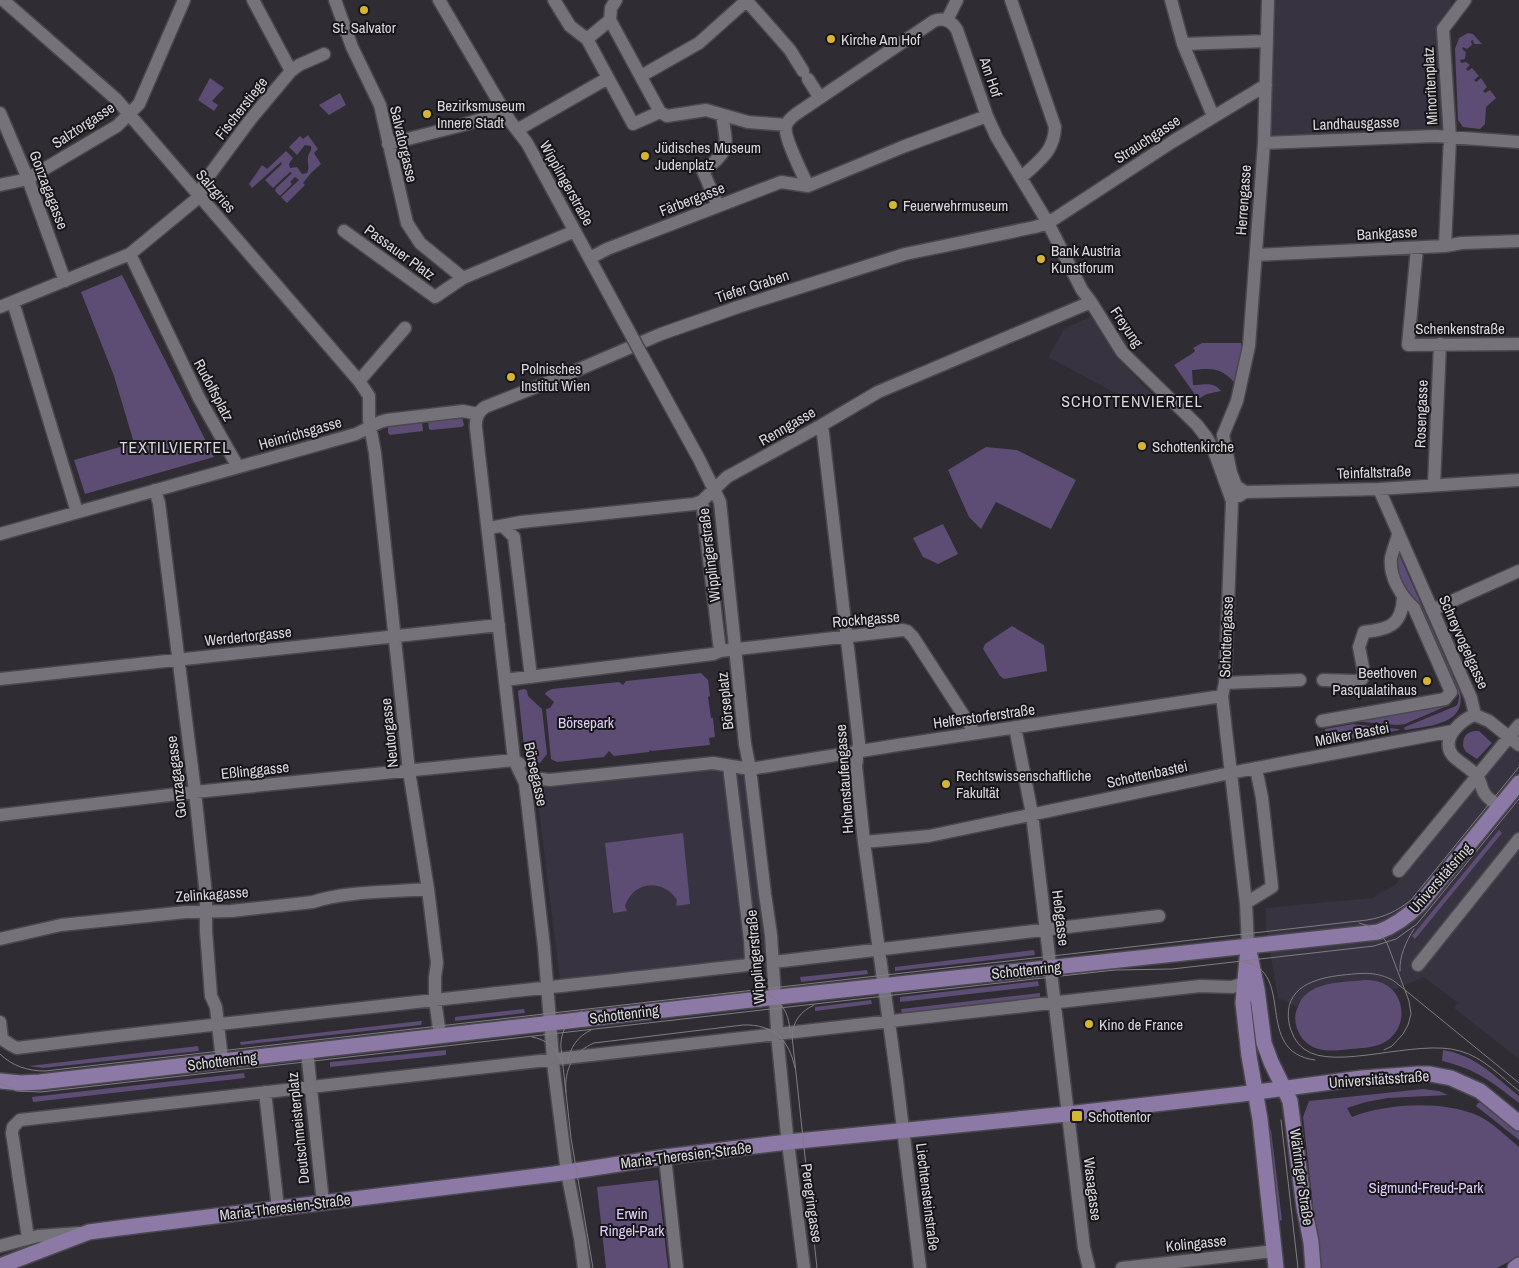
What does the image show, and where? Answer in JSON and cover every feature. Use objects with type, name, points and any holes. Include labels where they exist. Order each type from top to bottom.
[{"type":"main road","name":"Universitätsring","points":[[1248,946],[1378,932],[1391,927],[1410,914],[1420,904],[1519,783]]},
{"type":"main road","name":"Schottenring","points":[[0,1082],[40,1082],[776,997],[1248,946]]},
{"type":"main road","name":"Schottengasse","points":[[1248,946],[1243,1003],[1255,1092]]},
{"type":"main road","name":"Schottengasse","points":[[1248,946],[1257,989],[1264,1043],[1271,1062],[1285,1088]]},
{"type":"main road","name":"Universitätsstraße","points":[[1285,1088],[1362,1078],[1418,1074],[1441,1075],[1460,1080],[1480,1091],[1519,1123]]},
{"type":"main road","name":"Maria-Theresien-Straße","points":[[0,1266],[89,1232],[567,1172],[665,1157],[788,1142],[1067,1114],[1285,1088]]},
{"type":"main road","name":"Währinger Straße","points":[[1285,1088],[1294,1121],[1313,1268]]},
{"type":"main road","points":[[1255,1092],[1260,1119],[1276,1268]]},
{"type":"main road","points":[[1515,1268],[1519,1265]]},
{"type":"street","name":"Salzgries","points":[[3,0],[116,99],[359,381],[369,396],[370,427]]},
{"type":"street","name":"Salztorgasse","points":[[0,185],[28,178],[117,126],[139,104],[184,0]]},
{"type":"street","points":[[253,0],[291,71]]},
{"type":"street","name":"Salvatorgasse","points":[[335,0],[352,47],[380,105],[401,202],[410,230],[420,243],[463,278]]},
{"type":"street","name":"Wipplingerstraße","points":[[439,0],[505,112],[527,143],[715,490],[720,502],[736,649]]},
{"type":"street","points":[[554,0],[570,26],[586,39],[633,124],[660,112]]},
{"type":"street","points":[[616,0],[611,8],[610,20],[660,112],[667,116],[706,110],[748,122],[786,125]]},
{"type":"street","points":[[641,76],[699,43],[746,0],[790,50],[820,98]]},
{"type":"street","points":[[808,186],[786,134],[786,125],[796,114],[934,21],[947,20],[957,0]]},
{"type":"street","points":[[1012,0],[1055,127],[1054,138],[1049,151],[1021,178]]},
{"type":"street","points":[[1171,0],[1184,44],[1213,116]]},
{"type":"street","name":"Herrengasse","points":[[1223,435],[1237,401],[1249,346],[1264,142],[1268,0]]},
{"type":"street","name":"Minoritenplatz","points":[[1465,0],[1443,29],[1450,138],[1519,142]]},
{"type":"street","points":[[586,39],[610,20]]},
{"type":"street","name":"Am Hof","points":[[808,186],[905,146],[987,116],[957,30],[952,22],[947,20]]},
{"type":"street","points":[[1184,44],[1267,41]]},
{"type":"street","name":"Fischerstiege","points":[[199,196],[205,181],[244,127],[291,71],[299,65],[324,54]]},
{"type":"street","points":[[517,130],[608,78]]},
{"type":"street","name":"Strauchgasse","points":[[1048,223],[1213,116],[1266,85]]},
{"type":"street","points":[[388,144],[505,112]]},
{"type":"street","name":"Gonzagagasse","points":[[0,113],[28,178],[66,280]]},
{"type":"street","points":[[718,206],[703,171],[718,159],[727,144],[722,115]]},
{"type":"street","name":"Freyung","points":[[987,116],[997,138],[1048,223],[1082,290],[1092,302],[1122,352],[1203,432],[1214,451],[1232,501]]},
{"type":"street","name":"Landhausgasse","points":[[1264,142],[1435,136],[1450,138]]},
{"type":"street","points":[[1445,246],[1450,138]]},
{"type":"street","name":"Färbergasse","points":[[590,258],[607,249],[781,182],[808,186]]},
{"type":"street","points":[[0,307],[130,254],[199,196]]},
{"type":"street","name":"Tiefer Graben","points":[[478,414],[485,407],[559,378],[661,334],[738,307],[904,254],[1048,223]]},
{"type":"street","name":"Passauer Platz","points":[[344,231],[435,297],[463,278]]},
{"type":"street","points":[[463,278],[575,231]]},
{"type":"street","name":"Bankgasse","points":[[1256,255],[1417,248],[1462,243],[1519,241]]},
{"type":"street","name":"Schenkenstraße","points":[[1417,248],[1408,345],[1519,344]]},
{"type":"street","name":"Rudolfsplatz","points":[[130,254],[199,398],[238,467]]},
{"type":"street","points":[[13,302],[77,512]]},
{"type":"street","name":"Renngasse","points":[[489,528],[694,504],[702,501],[727,477],[878,392],[1092,302]]},
{"type":"street","points":[[359,381],[406,328]]},
{"type":"street","name":"Rosengasse","points":[[1434,485],[1440,344]]},
{"type":"street","name":"Heinrichsgasse","points":[[238,467],[356,434],[388,420],[455,412],[478,414]]},
{"type":"street","name":"Börsegasse","points":[[478,414],[476,428],[489,528],[514,760],[525,783],[548,988],[553,1059],[567,1172],[584,1268]]},
{"type":"street","name":"Hohenstaufengasse","points":[[822,425],[859,743],[856,766],[864,842],[903,1130]]},
{"type":"street","name":"Neutorgasse","points":[[370,427],[375,453],[396,637],[409,771],[428,889],[437,963],[435,1000],[440,1035]]},
{"type":"street","points":[[1203,432],[1223,435],[1231,473],[1236,486],[1245,492],[1232,501]]},
{"type":"street","points":[[0,534],[238,467]]},
{"type":"street","name":"Teinfaltstraße","points":[[1245,492],[1379,489],[1519,480]]},
{"type":"street","name":"Schreyvogelgasse","points":[[1379,489],[1471,698],[1475,715]]},
{"type":"street","name":"Gonzagagasse","points":[[155,490],[159,503],[195,792],[206,895],[205,910],[211,996],[216,1006],[222,1060]]},
{"type":"street","name":"Wipplingerstraße","points":[[702,501],[720,651]]},
{"type":"street","name":"Schottengasse","points":[[1232,501],[1225,683],[1222,696],[1246,904],[1248,946]]},
{"type":"street","points":[[503,526],[514,537],[531,677]]},
{"type":"street","points":[[1322,680],[1356,682],[1362,679],[1364,673],[1358,647],[1364,632],[1386,629],[1396,622],[1403,608],[1403,598],[1396,585],[1391,559],[1398,535]]},
{"type":"street","points":[[1432,610],[1519,571]]},
{"type":"street","name":"Mölker Bastei","points":[[1322,721],[1444,699],[1451,692],[1414,608],[1403,598]]},
{"type":"street","name":"Werdertorgasse","points":[[0,679],[499,625]]},
{"type":"street","name":"Rockhgasse","points":[[736,649],[898,630],[907,631],[913,637],[975,733]]},
{"type":"street","name":"Börseplatz","points":[[505,680],[713,654],[736,649],[745,744],[750,770]]},
{"type":"street","points":[[1225,683],[1300,680]]},
{"type":"street","name":"Helferstorferstraße","points":[[750,770],[975,733],[1222,696]]},
{"type":"street","points":[[1475,715],[1489,721],[1514,741]]},
{"type":"street","name":"Mölker Bastei","points":[[1256,768],[1453,731],[1464,719],[1475,715]]},
{"type":"street","points":[[1399,871],[1477,777],[1514,741],[1519,725]]},
{"type":"street","name":"Heßgasse","points":[[1014,727],[1032,814],[1067,1114]]},
{"type":"street","points":[[1453,731],[1449,739],[1449,751],[1452,756],[1477,777],[1484,794],[1500,806]]},
{"type":"street","points":[[514,760],[540,778],[549,780],[713,763],[750,770]]},
{"type":"street","name":"Eßlinggasse","points":[[0,815],[195,792],[514,760]]},
{"type":"street","name":"Wipplingerstraße","points":[[548,988],[747,965],[751,960],[750,940],[729,766]]},
{"type":"street","points":[[1230,773],[1256,768],[1262,798],[1272,887],[1246,904]]},
{"type":"street","name":"Wipplingerstraße","points":[[750,770],[774,962],[778,1033],[788,1142]]},
{"type":"street","name":"Schottenbastei","points":[[864,842],[929,836],[1230,773]]},
{"type":"street","points":[[525,783],[540,778]]},
{"type":"street","points":[[1418,965],[1519,839]]},
{"type":"street","name":"Zelinkagasse","points":[[0,939],[61,925],[205,910],[231,911],[313,902],[352,895],[428,889]]},
{"type":"street","points":[[774,962],[1159,916]]},
{"type":"street","points":[[28,1238],[12,1133],[16,1123],[20,1120],[553,1059],[668,1048],[778,1033],[1200,986],[1232,987],[1244,983]]},
{"type":"street","points":[[0,1022],[2,1038],[17,1048],[548,988]]},
{"type":"street","name":"Deutschmeisterplatz","points":[[307,1050],[323,1203]]},
{"type":"street","name":"Deutschmeisterplatz","points":[[265,1092],[278,1208]]},
{"type":"street","name":"Wasagasse","points":[[1067,1114],[1084,1248],[1089,1268]]},
{"type":"street","name":"Liechtensteinstraße","points":[[903,1130],[920,1267]]},
{"type":"street","name":"Peregringasse","points":[[788,1142],[804,1268]]},
{"type":"street","points":[[665,1157],[677,1268]]},
{"type":"street","points":[[0,1246],[28,1238],[89,1232]]},
{"type":"street","name":"Kolingasse","points":[[1122,1268],[1274,1251]]},
{"type":"shaded area","points":[[1275,0],[1451,0],[1447,131],[1271,140]]},
{"type":"shaded area","points":[[1092,316],[1115,355],[1155,397],[1147,410],[1048,357],[1064,329]]},
{"type":"shaded area","points":[[1519,733],[1519,1059],[1454,1008],[1458,1003],[1424,977],[1393,990],[1388,986],[1299,1002],[1297,1007],[1278,998],[1266,928],[1266,908],[1372,898],[1395,885]]},
{"type":"shaded area","points":[[742,764],[768,968],[560,980],[536,786]]},
{"type":"green space","points":[[1468,33],[1473,34],[1482,44],[1474,44],[1473,40],[1471,41],[1472,45],[1467,49],[1463,47],[1462,49],[1466,52],[1465,59],[1460,60],[1461,63],[1466,62],[1470,65],[1466,69],[1468,71],[1472,68],[1479,76],[1474,80],[1476,82],[1481,78],[1487,87],[1483,91],[1485,93],[1490,90],[1496,98],[1486,107],[1485,124],[1480,129],[1463,127],[1458,120],[1455,49],[1459,38]]},
{"type":"green space","points":[[210,78],[224,88],[212,101],[218,105],[214,111],[198,100]]},
{"type":"green space","points":[[340,93],[346,105],[329,115],[319,105]]},
{"type":"green space","points":[[308,135],[318,149],[314,153],[321,164],[303,183],[305,185],[287,203],[281,197],[299,180],[295,177],[290,182],[292,184],[280,196],[275,191],[276,188],[292,173],[290,172],[273,188],[265,180],[282,164],[281,162],[252,188],[249,184],[262,165],[267,169],[286,151],[293,158],[289,164],[290,168],[297,167],[302,174],[307,173],[311,146],[305,145],[297,155],[289,147],[300,136],[303,139]]},
{"type":"green space","points":[[122,275],[214,457],[85,494],[74,460],[134,443],[114,376],[81,292]]},
{"type":"green space","points":[[1202,343],[1241,343],[1242,350],[1235,383],[1220,371],[1192,370],[1193,385],[1212,385],[1221,391],[1207,394],[1198,399],[1174,365],[1193,353],[1195,351],[1193,348]]},
{"type":"green space","points":[[462,417],[464,425],[462,427],[429,429],[428,422],[430,420]]},
{"type":"green space","points":[[422,422],[423,431],[390,435],[388,433],[388,426]]},
{"type":"green space","points":[[986,447],[1017,450],[1076,480],[1051,529],[996,502],[981,529],[969,517],[948,470]]},
{"type":"green space","points":[[943,524],[958,554],[938,564],[923,557],[913,538]]},
{"type":"green space","points":[[1399,554],[1460,692],[1461,703],[1458,711],[1444,722],[1406,730],[1404,729],[1405,727],[1456,706],[1459,696],[1422,608],[1403,588],[1396,569]]},
{"type":"green space","points":[[1012,626],[1044,645],[1047,671],[1004,679],[1000,676],[983,649],[985,644]]},
{"type":"green space","name":"Börsepark","points":[[701,673],[708,680],[710,696],[708,697],[711,718],[713,718],[715,737],[709,738],[710,745],[650,750],[649,752],[614,756],[609,751],[604,757],[557,762],[551,759],[546,709],[550,708],[554,702],[545,694],[546,692],[552,689],[619,682],[623,685],[626,681]]},
{"type":"green space","points":[[525,689],[528,696],[542,709],[547,754],[540,763],[533,761],[525,755],[518,692]]},
{"type":"green space","points":[[1449,703],[1449,705],[1405,724],[1352,721]]},
{"type":"green space","points":[[1353,724],[1400,730],[1327,743],[1325,729]]},
{"type":"green space","points":[[1479,731],[1492,743],[1477,759],[1466,752],[1463,746],[1469,732]]},
{"type":"green space","points":[[1499,830],[1502,833],[1415,939],[1412,936]]},
{"type":"green space","points":[[683,833],[690,904],[676,906],[677,900],[671,893],[664,888],[649,885],[641,887],[629,898],[625,906],[627,911],[613,913],[605,843]]},
{"type":"green space","points":[[1034,950],[1035,955],[895,971],[895,967]]},
{"type":"green space","points":[[867,970],[868,974],[801,982],[800,977]]},
{"type":"green space","points":[[1365,980],[1384,984],[1391,988],[1397,996],[1400,1003],[1401,1017],[1400,1024],[1393,1036],[1374,1046],[1338,1050],[1318,1049],[1302,1038],[1295,1020],[1297,1009],[1308,993],[1325,985]]},
{"type":"green space","points":[[1038,981],[1039,986],[900,1002],[900,997]]},
{"type":"green space","points":[[1040,993],[1040,997],[902,1014],[901,1009]]},
{"type":"green space","points":[[871,1000],[872,1004],[815,1011],[815,1007]]},
{"type":"green space","points":[[524,1009],[525,1013],[455,1021],[455,1017]]},
{"type":"green space","points":[[422,1021],[421,1025],[241,1045],[240,1042]]},
{"type":"green space","points":[[198,1046],[199,1051],[43,1068],[29,1066]]},
{"type":"green space","points":[[446,1050],[446,1055],[330,1067],[330,1062]]},
{"type":"green space","points":[[1443,1050],[1466,1057],[1484,1067],[1519,1096],[1519,1103],[1474,1072],[1442,1061]]},
{"type":"green space","points":[[244,1073],[245,1078],[33,1102],[32,1097]]},
{"type":"green space","name":"Sigmund-Freud-Park","points":[[1423,1089],[1439,1091],[1448,1095],[1388,1098],[1347,1108],[1352,1117],[1366,1112],[1401,1106],[1438,1106],[1472,1113],[1486,1120],[1503,1133],[1519,1147],[1519,1256],[1497,1268],[1320,1268],[1303,1117],[1309,1101]]},
{"type":"green space","points":[[1485,1101],[1519,1128],[1519,1140],[1476,1106],[1478,1103]]},
{"type":"green space","points":[[1271,1130],[1282,1220],[1279,1221],[1276,1210],[1267,1131]]},
{"type":"green space","name":"Erwin Ringel-Park","points":[[658,1180],[668,1268],[606,1268],[597,1187]]},
{"type":"tram line","points":[[0,1054],[10,1062],[21,1067],[45,1071],[1367,920],[1390,913],[1411,900],[1519,767]]},
{"type":"tram line","points":[[0,1083],[17,1091],[41,1092],[1115,970],[1172,969],[1374,946],[1396,939],[1417,924],[1519,799]]},
{"type":"tram line","points":[[1359,923],[1375,930],[1387,943],[1409,1001],[1411,1014],[1408,1025],[1392,1046],[1384,1050]]},
{"type":"tram line","points":[[1400,971],[1404,949],[1414,929]]},
{"type":"tram line","points":[[1244,962],[1260,968],[1269,980],[1279,1028],[1285,1043],[1296,1054],[1315,1060]]},
{"type":"tram line","points":[[1519,1083],[1388,978],[1363,973],[1332,976],[1303,987],[1291,1001],[1288,1011],[1289,1023],[1293,1034],[1304,1049],[1318,1055],[1335,1057],[1355,1056],[1422,1048],[1442,1048],[1460,1051],[1484,1063],[1519,1091]]},
{"type":"tram line","points":[[757,991],[777,1000],[788,1017],[790,1032]]},
{"type":"tram line","points":[[814,1005],[798,1017],[792,1036],[817,1268]]},
{"type":"tram line","points":[[582,1011],[566,1026],[562,1036],[561,1048],[571,1138],[593,1268]]},
{"type":"tram line","points":[[566,1092],[568,1069],[571,1062],[580,1051],[594,1043],[743,1025],[763,1027],[778,1035],[789,1049],[795,1068]]},
{"type":"tram line","points":[[568,1063],[570,1052],[575,1043],[591,1030]]},
{"type":"tram line","points":[[532,1037],[549,1044],[561,1059]]},
{"type":"tram line","points":[[1281,1120],[1298,1268]]},
{"type":"place","name":"St. Salvator","points":[[364,10]]},
{"type":"place","name":"Kirche Am Hof","points":[[831,39]]},
{"type":"place","name":"Bezirksmuseum Innere Stadt","points":[[427,114]]},
{"type":"place","name":"Jüdisches Museum Judenplatz","points":[[645,156]]},
{"type":"place","name":"Feuerwehrmuseum","points":[[893,205]]},
{"type":"place","name":"Bank Austria Kunstforum","points":[[1041,259]]},
{"type":"place","name":"Polnisches Institut Wien","points":[[511,377]]},
{"type":"place","name":"Schottenkirche","points":[[1142,446]]},
{"type":"place","name":"Beethoven Pasqualatihaus","points":[[1427,681]]},
{"type":"place","name":"Rechtswissenschaftliche Fakultät","points":[[946,784]]},
{"type":"place","name":"Kino de France","points":[[1089,1024]]},
{"type":"place","name":"Schottentor","points":[[1077,1116]]},
{"type":"district","name":"SCHOTTENVIERTEL","points":[[1132,401]]},
{"type":"district","name":"TEXTILVIERTEL","points":[[175,447]]}]
